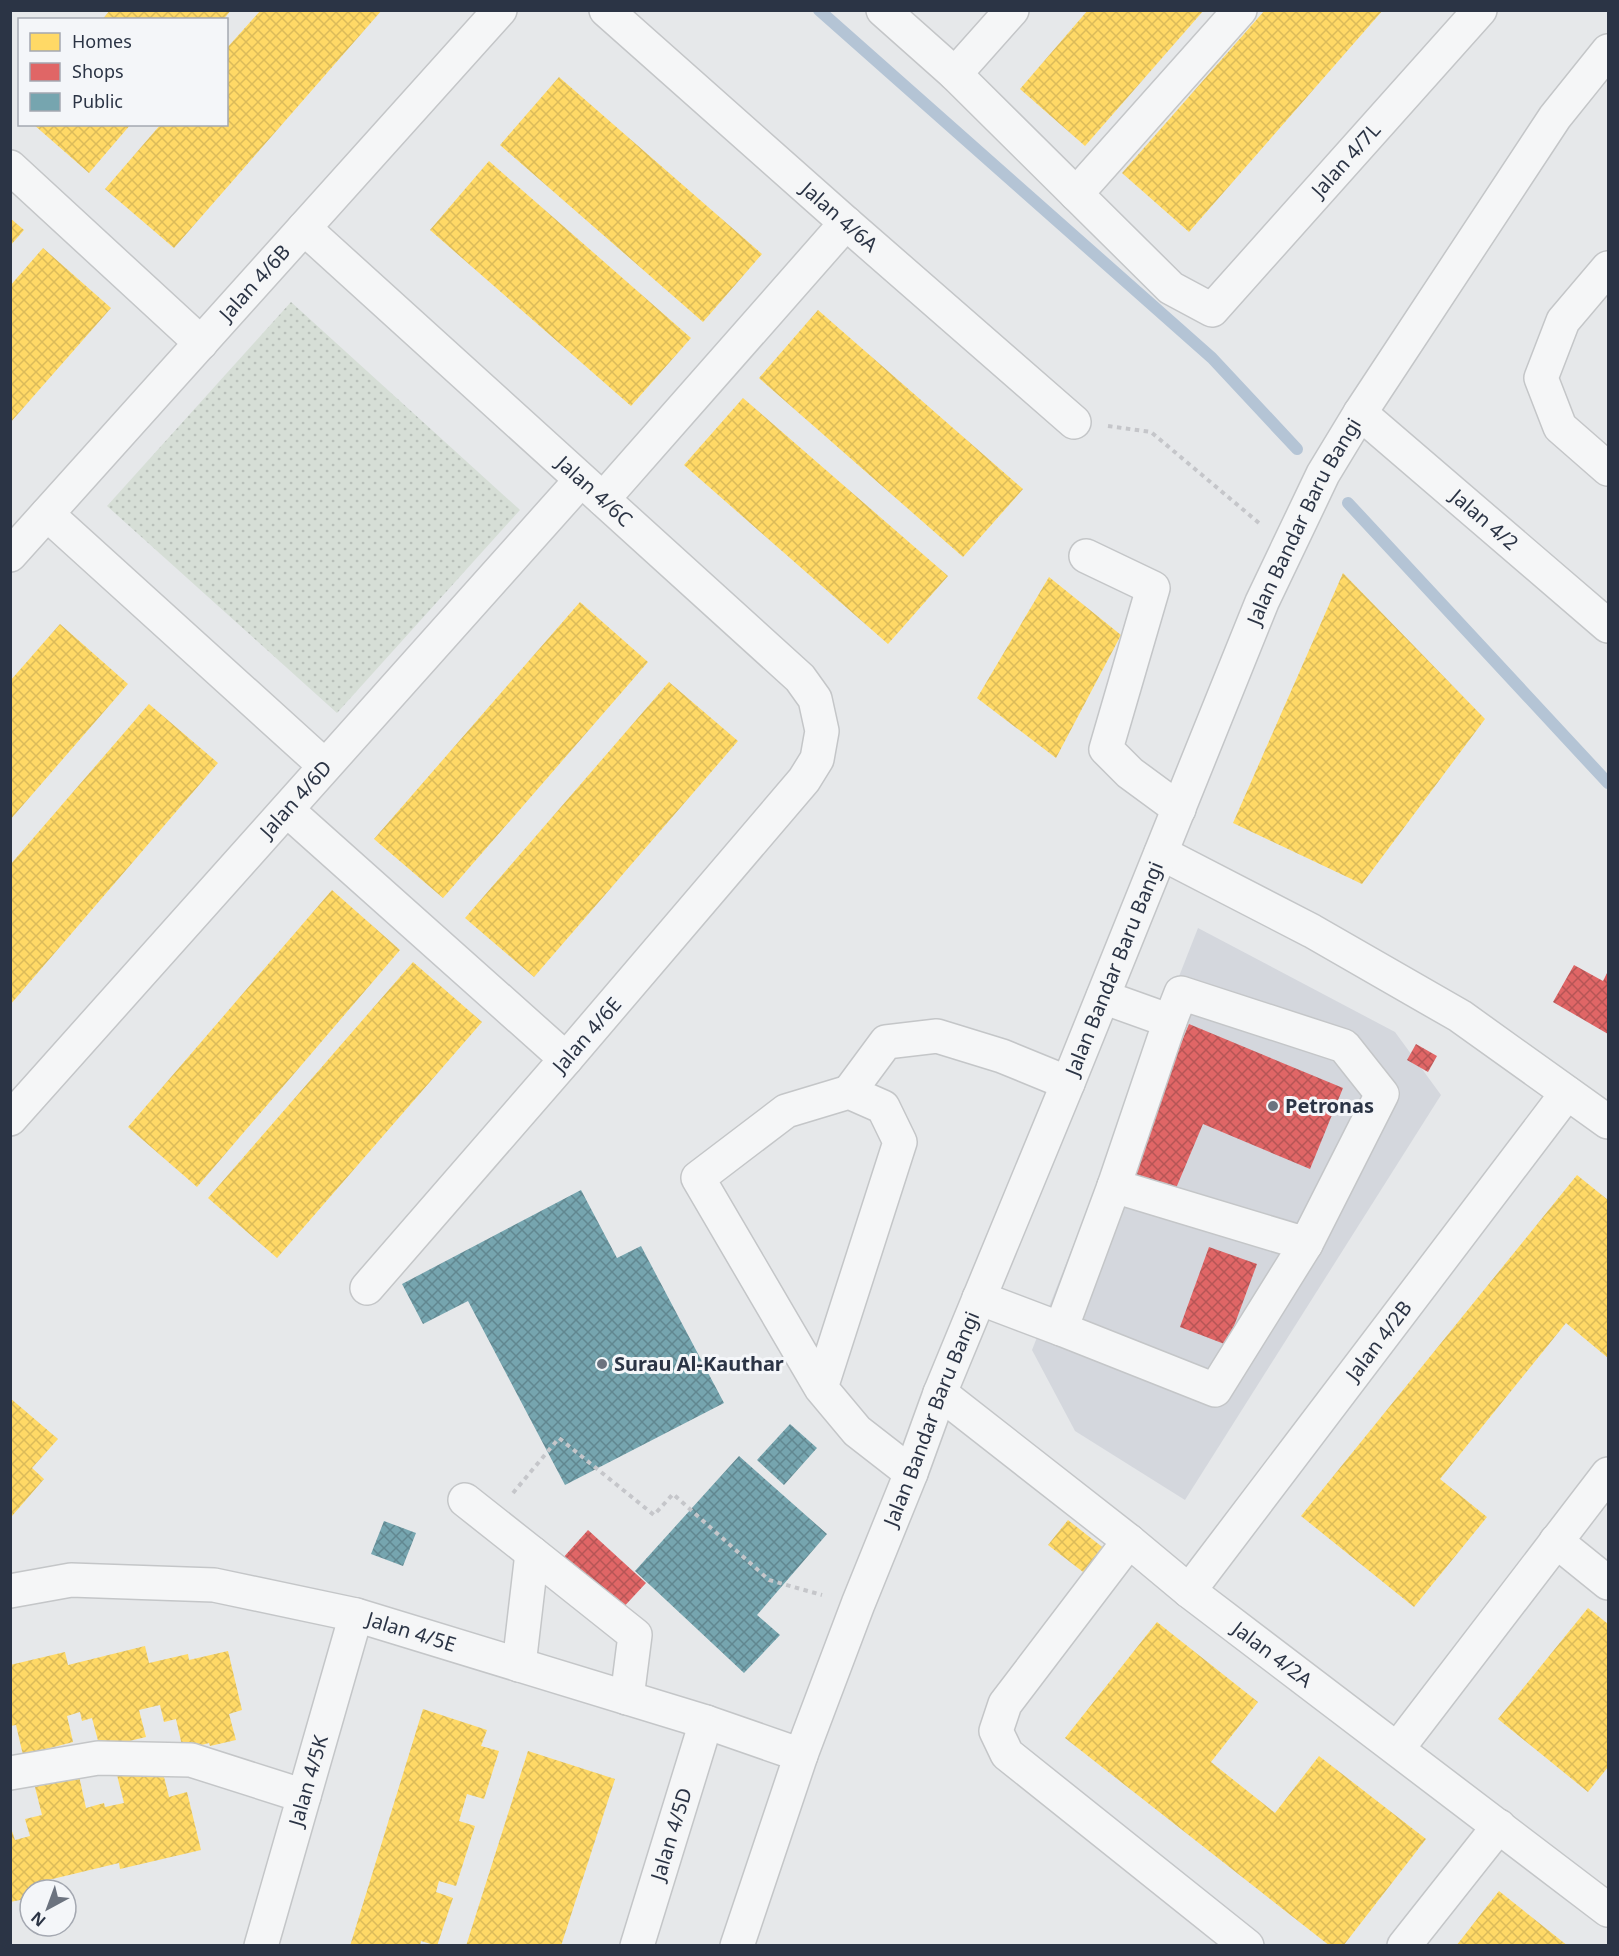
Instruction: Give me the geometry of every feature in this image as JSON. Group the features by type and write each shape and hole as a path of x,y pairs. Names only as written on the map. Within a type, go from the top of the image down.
{"street":[{"name":"Jalan 4/6B","path":"10,555 500,10"},
{"name":"Jalan 4/6A","path":"606,10 1074,422"},
{"path":"884,10 955,74 1076,194 1240,10"},
{"path":"955,74 1012,10"},
{"name":"Jalan 4/7L","path":"1076,194 1171,288 1212,310 1480,10"},
{"name":"Jalan Bandar Baru Bangi","path":"737,1946 801,1755 940,1393 1262,602 1323,474 1360,412 1555,117 1608,51"},
{"path":"10,167 201,343"},
{"name":"Jalan 4/6D","path":"10,1119 325,766 846,223"},
{"name":"Jalan 4/6C","path":"304,228 800,678 815,699 822,731 817,759 804,780"},
{"path":"1608,268 1563,321 1541,378 1560,427 1608,469"},
{"name":"Jalan 4/2","path":"1360,412 1608,626"},
{"path":"47,514 325,766"},
{"path":"1086,556 1153,588 1106,748 1130,773 1179,809"},
{"name":"Jalan 4/6E","path":"367,1288 804,780"},
{"path":"287,810 566,1059"},
{"path":"1161,853 1312,931 1460,1016 1608,1122"},
{"path":"979,1298 1215,1390 1306,1244 1382,1094 1344,1046 1181,993 1114,1186 1061,1329"},
{"path":"1103,997 1170,1021"},
{"path":"911,1473 857,1431 821,1388 698,1178 786,1111 849,1092 886,1042 937,1036 1002,1056 1068,1083"},
{"path":"821,1388 900,1142 883,1107 849,1092"},
{"name":"Jalan 4/2B","path":"1189,1591 1567,1093"},
{"path":"1114,1186 1306,1244"},
{"name":"Jalan 4/2A","path":"940,1393 1129,1540 1189,1591 1608,1910"},
{"path":"1398,1748 1608,1474"},
{"path":"465,1500 635,1635 627,1698"},
{"path":"1129,1540 1005,1704 996,1731 1007,1754 1247,1946"},
{"path":"1556,1541 1608,1583"},
{"path":"519,1665 532,1553"},
{"name":"Jalan 4/5E","path":"10,1591 71,1580 214,1585 356,1615 706,1722 801,1755"},
{"name":"Jalan 4/5K","path":"261,1946 356,1615"},
{"name":"Jalan 4/5D","path":"637,1946 706,1722"},
{"path":"10,1773 98,1758 191,1760 304,1796"},
{"path":"1404,1946 1499,1826"}],"path":[{"path":"1074,422 1151,432 1288,547"},
{"path":"491,1520 559,1438 654,1515 674,1494 769,1581 858,1604"}],"shaded area":[{"path":"291,302 520,510 337,713 107,506"},
{"path":"1198,928 1395,1032 1441,1095 1185,1500 1075,1431 1032,1350"}],"building: Homes":[{"path":"110,10 231,10 225,18 104,18"},
{"path":"261,10 382,10 174,248 105,189 159,126 228,126 228,47"},
{"path":"1088,10 1204,10 1085,146 1020,89"},
{"path":"1265,10 1383,10 1189,232 1122,173"},
{"path":"559,77 762,254 703,322 500,145"},
{"path":"35,126 129,126 89,173"},
{"path":"489,161 691,338 631,406 430,230"},
{"path":"10,218 24,230 10,246"},
{"path":"43,248 111,308 10,423 10,286"},
{"path":"818,310 1023,489 963,557 759,378"},
{"path":"743,398 948,576 888,644 684,465"},
{"path":"1343,573 1485,719 1362,884 1233,823"},
{"path":"1049,577 1121,635 1056,758 977,698"},
{"path":"580,602 648,662 443,898 374,839"},
{"path":"60,624 128,684 10,820 10,681"},
{"path":"669,682 738,741 534,977 465,918"},
{"path":"149,704 218,763 10,1005 10,865"},
{"path":"332,890 400,950 197,1187 128,1127"},
{"path":"413,962 482,1022 277,1258 208,1198"},
{"path":"1577,1175 1608,1200 1608,1358 1566,1323 1440,1479 1487,1517 1414,1607 1301,1516"},
{"path":"10,1398 58,1439 32,1468 44,1479 12,1516"},
{"path":"1068,1520 1106,1550 1087,1575 1048,1545"},
{"path":"1588,1608 1608,1624 1608,1767 1588,1792 1498,1719"},
{"path":"1157,1622 1258,1702 1211,1762 1275,1813 1319,1756 1426,1839 1343,1946 1330,1946 1065,1738"},
{"path":"145,1646 149,1663 188,1654 189,1660 228,1651 242,1710 229,1714 236,1740 210,1746 209,1743 183,1750 176,1719 164,1722 160,1705 139,1710 146,1737 100,1748 92,1718 82,1721 80,1712 67,1716 73,1742 23,1755 16,1725 10,1726 10,1665 65,1652 68,1665"},
{"path":"423,1709 487,1730 481,1746 499,1751 484,1799 467,1794 459,1821 475,1826 456,1886 439,1881 436,1892 453,1898 437,1946 421,1941 420,1946 350,1946"},
{"path":"528,1751 615,1779 561,1946 466,1946"},
{"path":"161,1765 169,1797 187,1792 201,1850 120,1869 119,1863 57,1878 18,1878 18,1900 10,1902 10,1825 15,1840 30,1836 25,1819 42,1815 35,1787 79,1776 86,1808 104,1803 105,1807 124,1803 117,1775"},
{"path":"1499,1891 1568,1946 1456,1946"}],"building: Shops":[{"path":"1574,965 1603,981 1608,971 1608,1034 1553,1002"},
{"path":"1189,1024 1343,1088 1310,1169 1203,1124 1174,1193 1127,1174"},
{"path":"1416,1044 1437,1056 1428,1072 1407,1060"},
{"path":"1209,1247 1257,1264 1227,1345 1180,1327"},
{"path":"588,1530 646,1583 619,1612 562,1559"}],"building: Public":[{"name":"Surau Al-Kauthar","path":"581,1190 617,1258 641,1246 724,1403 565,1485 468,1301 423,1324 402,1284"},
{"path":"790,1424 817,1448 784,1485 757,1460"},
{"path":"739,1456 827,1534 757,1615 780,1635 744,1673 635,1571"},
{"path":"384,1521 416,1533 403,1566 371,1554"}],"waterway":[{"path":"819,10 1212,358 1297,449"},
{"path":"1348,503 1608,783"}],"place":[{"name":"Petronas","path":"1273,1106"},
{"name":"Surau Al-Kauthar","path":"602,1364"}]}
